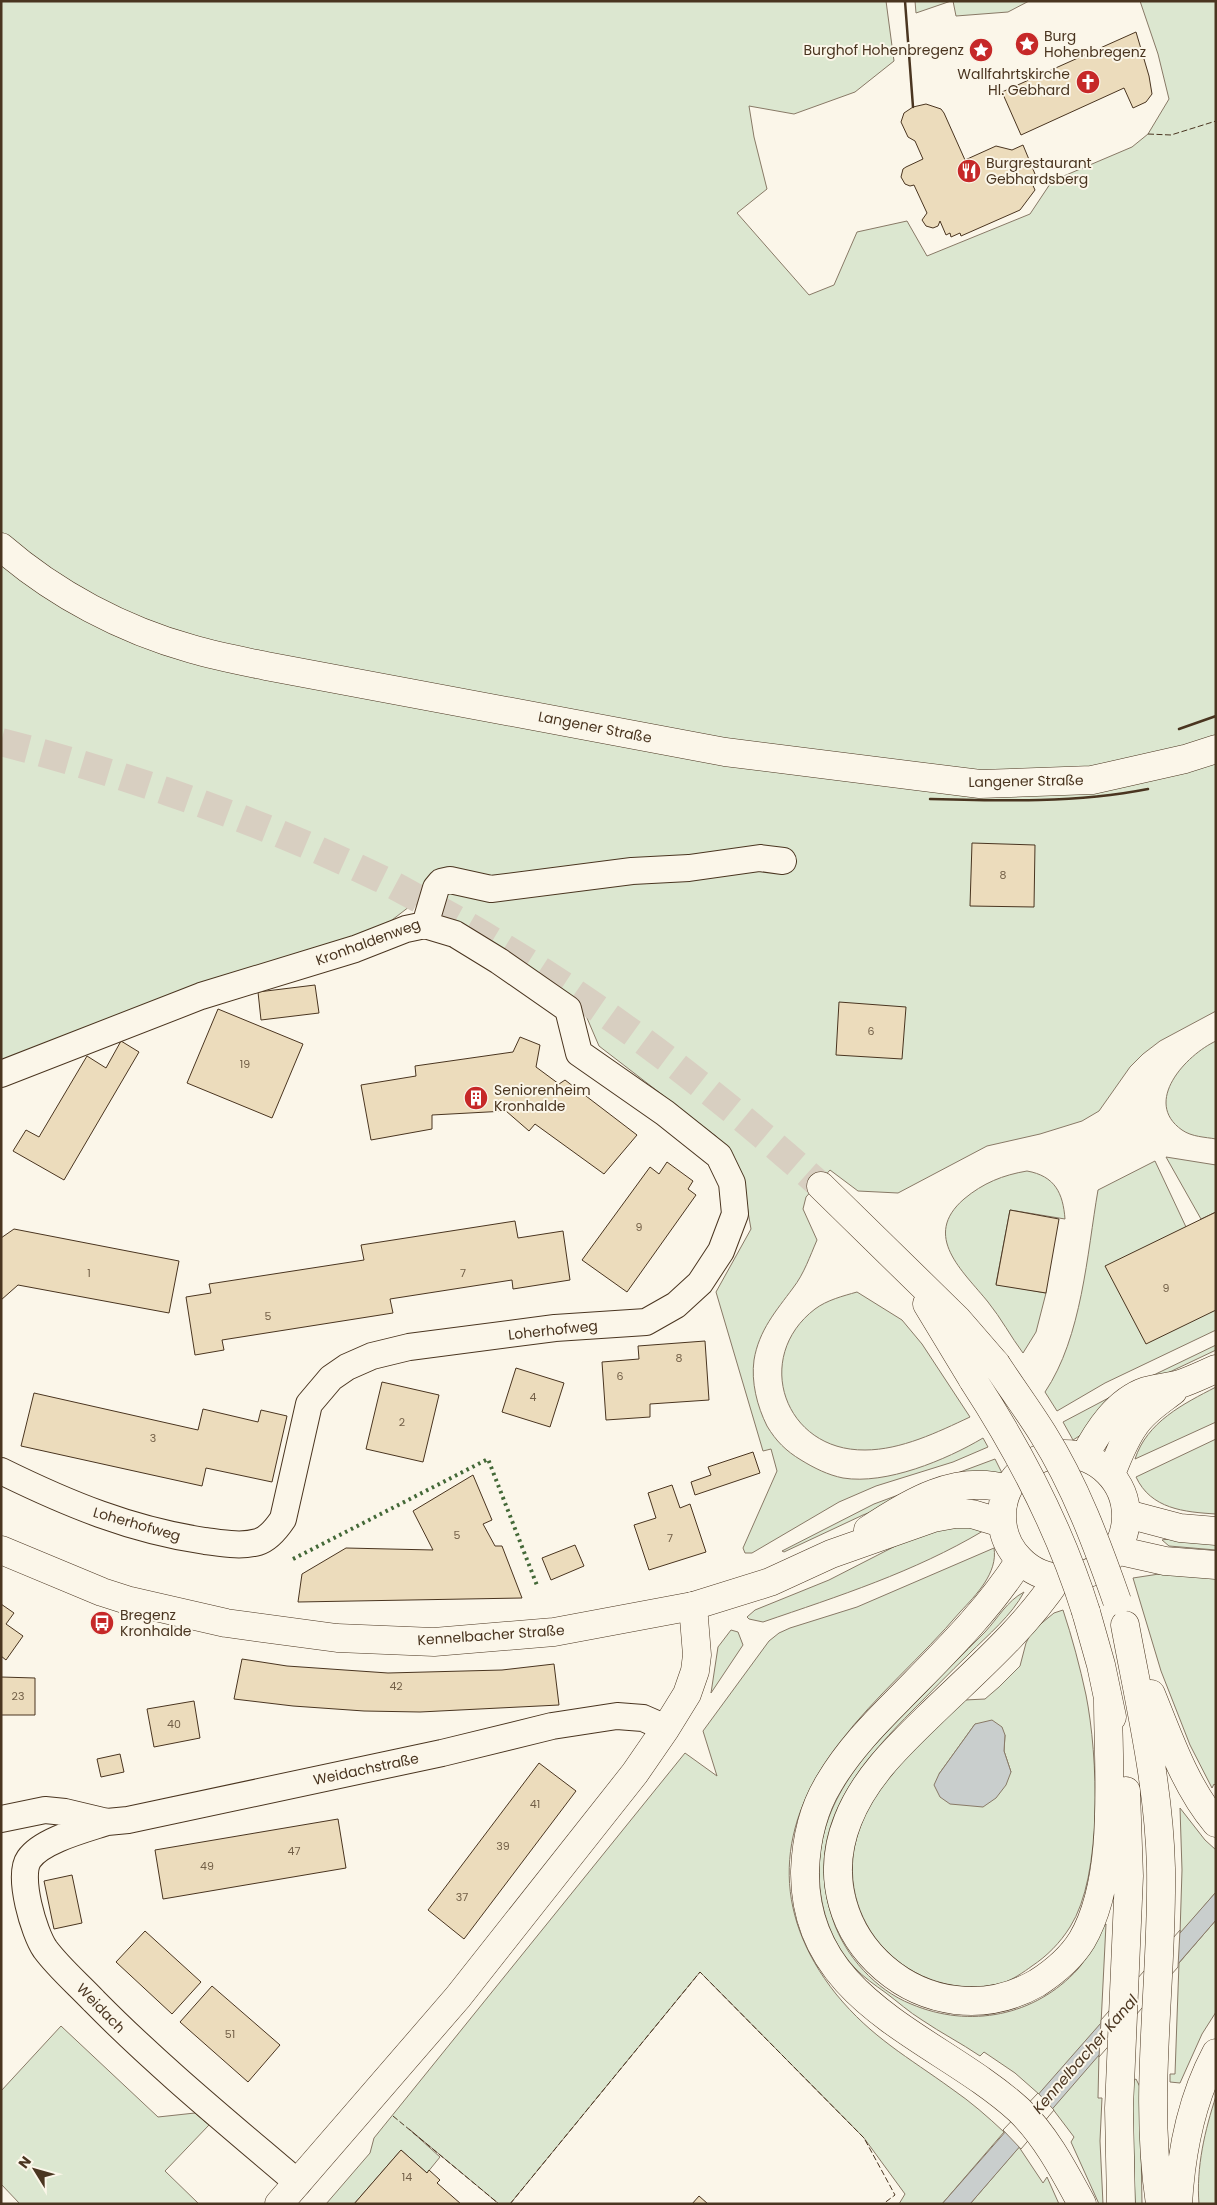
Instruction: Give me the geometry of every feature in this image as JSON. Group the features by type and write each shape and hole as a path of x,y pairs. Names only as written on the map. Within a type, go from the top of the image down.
{"main road":[{"name":"Langener Straße","path":"1,547 21,564 68,596 121,624 191,649 266,666 725,752 980,784 1092,780 1185,759 1216,749"},
{"path":"821,1186 957,1319 996,1364 1043,1434 1091,1532 1150,1691 1175,1752 1200,1801 1216,1823"},
{"path":"905,1269 1014,1448 1045,1507 1070,1565 1086,1612 1108,1699 1126,1784 1128,1920 1121,2068 1119,2151 1121,2204"},
{"path":"1084,1457 1094,1436 1110,1416 1128,1402 1145,1392 1181,1384 1216,1369"},
{"path":"1110,1474 1135,1424 1181,1384"},
{"path":"1071,1453 1084,1457 1110,1474 1122,1491 1127,1514 1122,1536 1116,1550 1098,1568 1080,1576 1058,1578 1046,1576 1020,1560 1008,1544 1002,1523 1002,1506 1008,1489 1020,1471 1036,1460 1056,1454 1071,1453"},
{"name":"Kennelbacher Straße","path":"831,1554 904,1506 940,1491 971,1483 990,1484 1008,1489"},
{"name":"Kennelbacher Straße","path":"1,1550 102,1592 130,1601 226,1623 337,1638 434,1642 554,1632 693,1606 770,1582 831,1554 933,1518 955,1514 972,1514 1002,1523"},
{"path":"1127,1514 1180,1528 1216,1531"},
{"path":"1116,1550 1165,1561 1216,1565"},
{"path":"1020,1560 984,1610 866,1733 845,1758 828,1785 817,1808 806,1858 805,1882 808,1905 815,1928 829,1957 846,1980 868,2003 892,2022 968,2071 1019,2111 1058,2160 1082,2204"},
{"path":"1058,1578 1042,1601 1016,1630 883,1763 862,1792 847,1821 840,1849 839,1873 846,1914 865,1950 894,1977 913,1989 960,2002 1003,1997 1026,1989 1048,1976 1065,1961 1082,1940 1094,1912 1103,1882 1107,1855 1108,1699"},
{"path":"279,2204 458,1996 635,1773 687,1694 695,1671 697,1655 693,1606"},
{"path":"1121,1613 1154,1774 1161,1869 1152,2110 1153,2149 1160,2204"},
{"path":"1178,2204 1185,2145 1202,2085 1216,2053"}],"street":[{"name":"Kronhaldenweg","path":"1,1074 201,996 355,949 406,929 425,925 436,888 441,882 450,880 491,889 632,871 689,868 760,858 783,861"},
{"name":"Loherhofweg","path":"1,1471 59,1500 167,1535 227,1544 258,1542 278,1528 283,1520 309,1404 331,1378 347,1367 372,1356 409,1348 555,1328 646,1322 676,1305 700,1282 721,1251 735,1214 732,1183 719,1156 665,1113 579,1053 568,1009 499,961 455,934 425,925"},
{"name":"Weidachstraße","path":"1,1819 44,1810 65,1812 107,1822 128,1820 369,1769 552,1726 617,1716 643,1718 666,1728"},
{"name":"Weidach","path":"107,1822 81,1830 42,1847 28,1860 24,1879 38,1937 55,1961 126,2034 298,2183"}],"green space":[{"path":"1,1 886,1 894,61 855,92 794,114 749,106 754,137 767,189 737,213 809,295 834,285 857,232 907,221 927,256 1030,214 1052,181 1132,147 1148,134 1169,99 1158,54 1140,1 1216,1 1216,1011 1160,1041 1143,1054 1130,1067 1099,1111 1082,1121 1040,1134 987,1146 898,1193 858,1191 830,1170 806,1197 803,1209 817,1240 797,1283 764,1330 756,1349 754,1360 753,1377 756,1394 763,1418 770,1431 791,1453 811,1466 827,1473 843,1478 878,1478 915,1469 934,1462 952,1455 983,1438 988,1447 953,1462 876,1486 839,1502 752,1553 745,1553 743,1548 777,1471 771,1449 763,1451 716,1292 751,1229 742,1177 717,1137 599,1046 581,1004 449,917 414,903 383,927 1,1061"},
{"path":"915,1 951,1 916,13"},
{"path":"953,1 1029,1 1008,12 956,16"},
{"path":"1216,1041 1216,1139 1194,1135 1182,1130 1171,1119 1166,1106 1167,1093 1173,1080 1182,1068 1192,1057"},
{"path":"1166,1157 1216,1165 1216,1212 1201,1219"},
{"path":"1155,1161 1186,1227 1216,1310 1216,1330 1105,1383 1057,1411 1045,1392 1057,1370 1075,1321 1086,1268 1098,1190"},
{"path":"1027,1171 1037,1173 1056,1187 1062,1201 1065,1219 1010,1210 996,1284 1046,1293 1036,1332 1023,1353 993,1308 958,1266 950,1253 946,1240 946,1226 952,1213 964,1199 978,1188 994,1180"},
{"path":"857,1292 902,1320 922,1344 970,1417 906,1444 865,1450 837,1446 814,1435 797,1418 786,1398 782,1375 785,1351 796,1329 815,1309 830,1301"},
{"path":"1216,1345 1216,1350 1136,1388 1084,1433 1073,1440 1063,1422 1135,1384"},
{"path":"1216,1387 1216,1422 1135,1459 1141,1446 1157,1424 1179,1407"},
{"path":"1216,1439 1216,1514 1192,1512 1170,1507 1150,1496 1142,1488 1136,1477"},
{"path":"995,1459 1002,1473 941,1484 863,1515 784,1552 782,1551 874,1504"},
{"path":"959,1523 983,1531 930,1559 848,1593 763,1622 747,1617 755,1610 829,1580 915,1536"},
{"path":"1162,1540 1216,1544 1216,1550 1169,1546"},
{"path":"994,1548 993,1566 979,1591 854,1725 819,1773 803,1804 793,1836 789,1868 791,1899 800,1931 815,1963 836,1994 877,2035 966,2099 1004,2132 942,2204 899,2204 905,2194 864,2138 700,1972 510,2204 499,2204 409,2129 440,2157 427,2173 401,2150 354,2204 326,2204 370,2153 374,2138 685,1753 717,1776 703,1731 769,1641 779,1633 790,1628 857,1607"},
{"path":"1159,1574 1216,1578 1216,1786 1214,1784 1212,1788 1190,1745 1161,1671 1133,1578"},
{"path":"1024,1592 999,1625 910,1713 869,1758 852,1781 838,1806 829,1832 824,1859 825,1889 833,1920 845,1946 854,1959 874,1981 886,1990 898,1998 933,2012 956,2016 1000,2014 1042,1998 1061,1985 1078,1969 1106,1924 1101,2024 1040,2095 1015,2073 984,2052 980,2056 917,2017 858,1971 835,1940 827,1920 820,1888 820,1858 824,1831 846,1783 862,1761 899,1719 985,1632 1008,1605"},
{"path":"1063,1610 1073,1641 1086,1695 1093,1749 1095,1814 1093,1847 1081,1905 1070,1927 1058,1944 1043,1958 1014,1978 1003,1983 969,1987 937,1982 909,1969 885,1949 867,1924 855,1896 853,1864 859,1830 867,1811 878,1793 904,1760 965,1700 985,1699 999,1687 1020,1666 1026,1643 1032,1631 1054,1613","holes":["975,1724 1005,1735 1004,1751 1011,1772 939,1774"]},
{"path":"731,1630 738,1632 743,1645 711,1693 718,1647"},
{"path":"1180,1808 1205,1840 1216,1850 1216,1892 1180,1934 1182,1870"},
{"path":"1216,1920 1216,2012 1202,2034 1180,2083 1170,2082 1170,2074 1175,2074 1179,1963"},
{"path":"61,2026 158,2117 195,2113 209,2125 165,2171 199,2204 20,2204 1,2184 1,2091"},
{"path":"1099,2053 1098,2098 1102,2098 1100,2141 1103,2204 1099,2204 1071,2142 1074,2137 1052,2108"},
{"path":"1136,2079 1140,2087 1142,2204 1135,2204 1132,2093 1134,2080"},
{"path":"1216,2096 1216,2204 1199,2204 1198,2190 1202,2149"},
{"path":"1019,2147 1043,2183 1047,2177 1059,2204 970,2204"}],"water":[{"path":"992,1720 1002,1727 1005,1735 1004,1751 1011,1772 1006,1785 996,1798 983,1807 950,1804 940,1797 934,1785 939,1774 975,1724"},
{"name":"Kennelbacher Kanal","path":"1216,1892 1216,1920 970,2204 942,2204"}],"pier":[{"path":"1180,1930 1178,1967 1099,2057 1101,2020"},
{"path":"1038,2093 1054,2110 1021,2149 1003,2130"}],"building":[{"name":"Wallfahrtskirche Hl. Gebhard","path":"1136,32 1149,76 1152,94 1146,102 1133,108 1124,88 1021,135 1002,92"},
{"name":"Burgrestaurant Gebhardsberg","path":"926,104 941,109 944,113 965,160 996,146 1012,150 1023,145 1035,174 1029,177 1035,190 1020,210 961,236 960,233 951,237 950,233 946,235 940,221 938,226 933,228 926,226 922,220 927,213 914,185 905,184 901,177 903,169 923,159 915,141 908,137 901,122 904,113 913,107"},
{"path":"972,843 1035,845 1034,907 970,906"},
{"path":"315,985 319,1013 261,1020 258,992"},
{"path":"839,1002 906,1007 902,1059 836,1055"},
{"path":"218,1009 303,1044 272,1118 187,1083"},
{"name":"Seniorenheim Kronhalde","path":"520,1037 540,1045 536,1067 559,1084 565,1080 637,1135 604,1174 535,1124 529,1131 506,1111 432,1115 432,1129 371,1140 361,1085 416,1076 415,1066 513,1052"},
{"path":"121,1041 139,1052 64,1180 13,1151 26,1130 39,1137 87,1056 106,1068"},
{"path":"667,1162 693,1181 688,1189 696,1195 627,1292 582,1260 650,1167 659,1174"},
{"path":"1010,1210 1059,1219 1046,1293 996,1285"},
{"path":"1216,1212 1216,1310 1146,1344 1105,1266"},
{"path":"515,1221 518,1238 563,1231 570,1280 513,1289 512,1280 390,1299 393,1313 222,1340 224,1350 195,1355 186,1297 211,1293 209,1284 364,1260 361,1245"},
{"path":"14,1229 179,1261 169,1313 18,1285 1,1300 1,1238"},
{"path":"705,1341 709,1400 650,1404 650,1417 606,1420 602,1362 639,1359 638,1346"},
{"path":"516,1368 564,1383 550,1427 502,1412"},
{"path":"382,1382 439,1395 423,1462 366,1449"},
{"path":"34,1393 198,1430 203,1409 258,1422 261,1410 287,1416 272,1482 206,1468 202,1486 21,1446"},
{"path":"753,1452 760,1473 695,1495 691,1482 711,1475 708,1467"},
{"path":"473,1475 492,1520 483,1524 495,1546 502,1546 522,1598 298,1602 302,1574 346,1548 433,1550 413,1511"},
{"path":"672,1485 680,1508 690,1504 706,1552 649,1570 634,1525 656,1518 648,1493"},
{"path":"575,1545 584,1566 551,1580 542,1558"},
{"path":"1,1604 14,1613 6,1624 23,1636 6,1660 1,1656"},
{"path":"242,1659 287,1666 388,1673 502,1670 554,1664 559,1705 420,1712 364,1711 293,1706 234,1699"},
{"path":"1,1677 35,1678 35,1715 1,1715"},
{"path":"194,1701 200,1738 154,1747 147,1709"},
{"path":"120,1754 124,1772 101,1777 97,1759"},
{"path":"539,1763 576,1791 464,1939 428,1910"},
{"path":"338,1819 346,1868 163,1899 155,1850"},
{"path":"72,1875 82,1923 54,1929 44,1881"},
{"path":"145,1931 201,1982 172,2014 116,1962"},
{"path":"212,1986 280,2045 248,2082 180,2022"},
{"path":"401,2150 427,2173 429,2170 440,2180 437,2183 461,2204 354,2204"},
{"path":"699,2196 708,2204 692,2204"}],"tunnel":[{"path":"1,742 97,769 238,817 330,855 434,907 486,936 537,968 635,1035 730,1108 821,1186"}],"hedge":[{"path":"293,1559 488,1459 538,1588"}],"fence":[{"path":"1148,134 1171,135 1216,121"},
{"path":"510,2204 700,1972 864,2138 895,2195 883,2204"},
{"path":"393,2116 499,2204"}],"wall":[{"path":"905,1 913,107"},
{"path":"1179,729 1216,716"},
{"path":"930,799 1067,799 1121,794 1148,789"}],"place":[{"name":"Burg Hohenbregenz","path":"1027,44"},
{"name":"Burghof Hohenbregenz","path":"981,50"},
{"name":"Wallfahrtskirche Hl. Gebhard","path":"1088,82"},
{"name":"Burgrestaurant Gebhardsberg","path":"969,171"},
{"name":"Seniorenheim Kronhalde","path":"476,1098"},
{"name":"Bregenz Kronhalde","path":"102,1623"}]}
